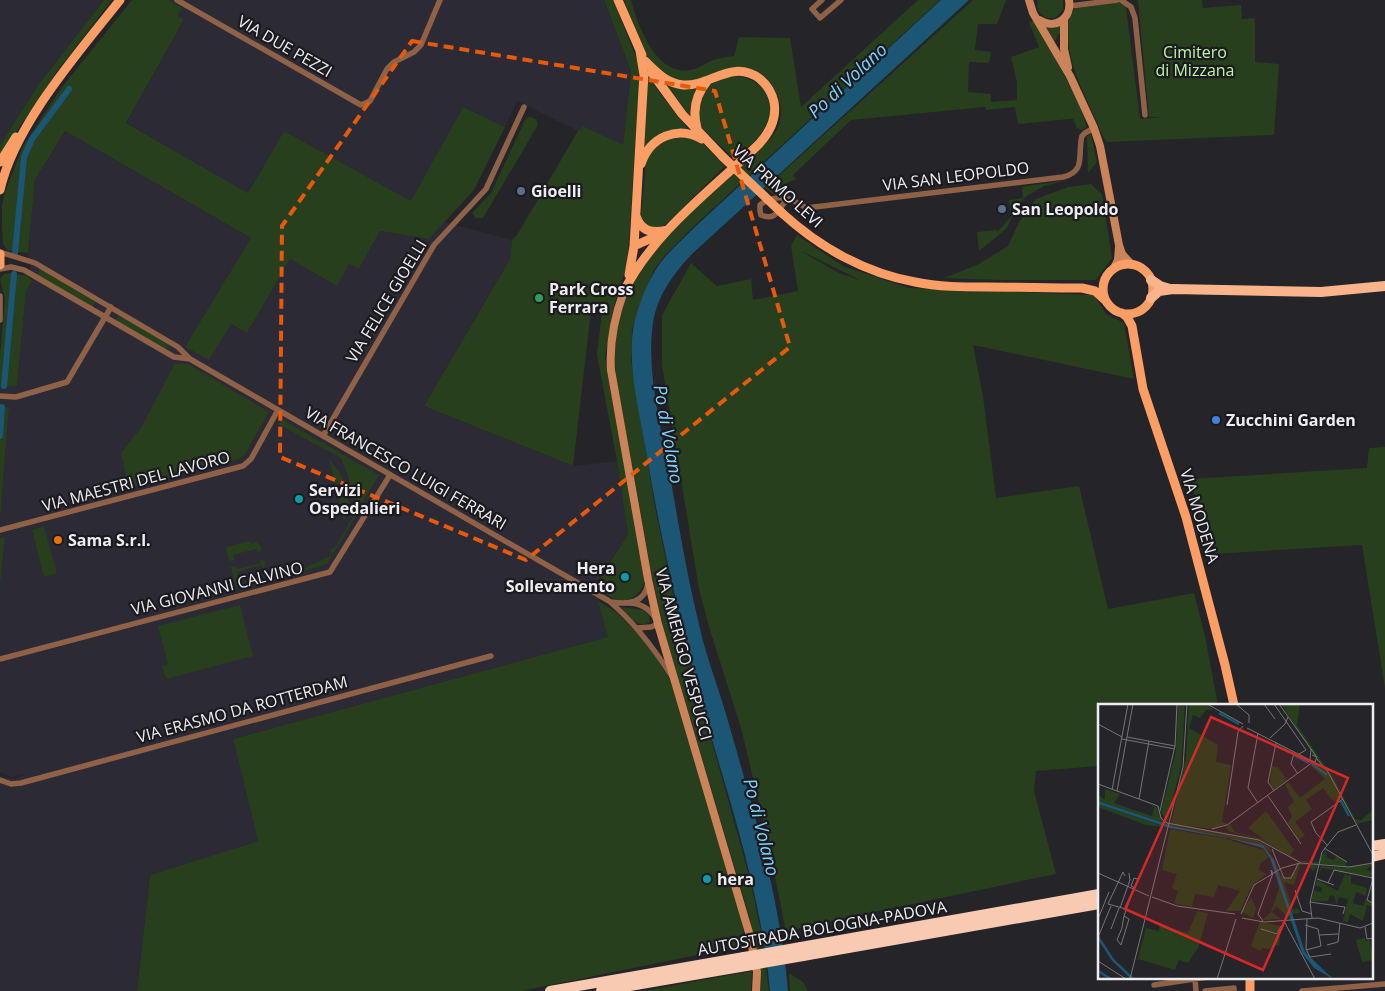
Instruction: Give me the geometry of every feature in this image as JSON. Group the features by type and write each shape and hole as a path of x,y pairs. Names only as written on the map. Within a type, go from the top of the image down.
{"highway":[{"path":"1151,280 1160,286 1173,290"},
{"path":"1151,298 1159,291 1173,290 1321,292 1385,286"},
{"path":"1372,846 1385,844"},
{"path":"1372,856 1385,854"},
{"name":"AUTOSTRADA BOLOGNA-PADOVA","path":"550,991 802,951 1098,894"},
{"name":"AUTOSTRADA BOLOGNA-PADOVA","path":"802,951 1098,904"},
{"name":"AUTOSTRADA BOLOGNA-PADOVA","path":"601,991 745,961"}],"main road":[{"path":"0,162 17,135 72,60 120,0"},
{"name":"VIA PRIMO LEVI","path":"618,0 645,61 672,101 712,146 782,213 806,233 839,255 870,269 923,284 1082,288"},
{"path":"1031,2 1033,13 1070,76 1094,128 1100,146 1122,254 1131,264 1144,270 1151,280 1153,287 1148,304 1140,311 1132,314 1122,313 1113,309 1095,291 1082,288"},
{"path":"1069,3 1068,13 1064,19 1064,49 1070,76"},
{"path":"1038,20 1052,24 1064,19"},
{"path":"624,291 632,267 634,246 644,83 640,51"},
{"path":"634,246 656,238 667,230 760,144 772,126 775,107 772,97 762,81 754,75 742,72 725,73 693,84 676,84 659,76 645,61"},
{"path":"698,131 695,116 697,98 711,78"},
{"path":"0,190 8,163 39,107"},
{"path":"638,179 640,164 647,150 653,143 666,136 674,133 688,133 712,146"},
{"path":"636,214 640,224 648,231 654,233 667,230"},
{"path":"624,291 639,265 667,230"},
{"path":"1082,288 1096,286 1104,280 1118,260 1119,245"},
{"path":"0,253 0,267"},
{"path":"1114,268 1122,264 1131,264"},
{"path":"1104,280 1103,289 1106,301"},
{"name":"VIA AMERIGO VESPUCCI","path":"624,291 612,332 610,370 648,579 658,624 750,936 757,972 756,991"},
{"name":"VIA MODENA","path":"1134,337 1135,322 1140,311"},
{"name":"VIA MODENA","path":"1122,313 1130,321 1143,389 1186,517 1234,704"},
{"path":"1250,978 1250,991"}],"street":[{"name":"VIA DUE PEZZI","path":"177,0 361,105 368,103 388,68 394,62 417,49 428,30 440,0"},
{"path":"822,0 812,9 820,18 838,1"},
{"path":"1069,3 1117,0"},
{"path":"1121,0 1131,6 1135,18 1145,115"},
{"name":"VIA FELICE GIOELLI","path":"323,436 434,245 486,189 524,107"},
{"name":"VIA SAN LEOPOLDO","path":"790,199 783,203 778,212 773,216 761,215 760,205 776,198 790,199 794,200 806,208 1063,177 1073,174 1078,168 1082,136 1094,128"},
{"name":"VIA FRANCESCO LUIGI FERRARI","path":"0,253 35,263 178,347 190,359 609,601 637,628 675,681"},
{"path":"29,273 35,263"},
{"name":"VIA FRANCESCO LUIGI FERRARI","path":"0,267 14,268 29,273 174,357 190,359"},
{"path":"0,296 0,320"},
{"path":"0,396 16,397 67,382 111,307"},
{"name":"VIA MAESTRI DEL LAVORO","path":"0,530 243,466 251,459 278,410"},
{"name":"VIA GIOVANNI CALVINO","path":"0,659 330,572 390,474"},
{"path":"630,603 637,600 645,592 648,579"},
{"name":"VIA FRANCESCO LUIGI FERRARI","path":"609,601 642,605 656,618 658,624"},
{"path":"637,628 651,627 658,624"},
{"name":"VIA ERASMO DA ROTTERDAM","path":"0,780 11,784 21,783 491,656"},
{"path":"1154,985 1202,978"},
{"path":"1195,979 1196,991"},
{"path":"1302,991 1385,984"},
{"path":"1205,991 1234,988 1234,991"}],"highlighted area":[{"path":"412,41 715,91 790,347 526,560 280,457 282,226"}],"shaded area":[{"path":"0,0 104,0 41,81 0,145"},
{"path":"168,0 604,0 631,71 623,146 583,126 578,131 517,101 505,127 463,107 412,202 284,131 248,193 126,123 184,21 178,16 182,8"},
{"path":"65,131 251,238 186,347 231,324 247,333 290,259 349,264 359,269 380,231 429,239 444,222 512,240 510,259 424,406 573,466 617,461 628,534 596,585 608,637 233,739 258,841 150,875 137,991 0,991 0,776 16,779 26,774 11,777 0,772 0,586 5,537 0,538 0,520 9,407 0,406 0,387 17,386 26,292 32,280 28,253 35,180"}],"green space":[{"path":"104,0 112,0 58,70 0,156 0,145 41,81"},
{"path":"132,0 168,0 182,8 178,16 184,20 126,123 248,193 284,131 411,201 463,107 505,127 474,190 429,239 380,231 359,269 349,264 337,286 290,259 247,333 231,324 209,360 185,347 251,238 65,131 35,180 28,253 7,250 3,243 2,205 5,192 23,146 62,87"},
{"name":"Park Cross Ferrara","path":"604,0 613,0 638,62 640,83 627,265 614,306 605,357 645,579 644,585 638,594 624,600 612,598 596,585 628,534 617,461 597,355 603,303 592,302 573,466 424,406 510,259 512,240 517,235 578,131 583,126 623,145 631,71"},
{"path":"624,0 631,0 638,23 650,47 667,65 678,70 698,68 714,60 734,56 739,37 790,38 801,107 918,0 940,0 695,225 665,255 654,270 638,309 632,330 631,360 655,507 673,594 687,652 750,879 761,932 769,991 759,991 760,971 750,919 663,627 617,383 614,346 623,303 637,275 655,249 676,225 771,138 779,125 780,106 774,88 768,81 761,75 743,68 726,69 683,82 665,76 656,68 642,47"},
{"path":"973,0 1006,0 997,24 978,24 975,50 991,52 989,63 969,62 968,92 991,94 991,102 1017,100 1017,82 1011,57 1039,47 1029,23 1034,20 1073,92 1085,120 1086,128 1081,130 1077,128 1073,119 1018,124 1015,107 986,110 985,107 851,120 793,175 796,179 783,185 786,194 784,196 774,195 765,188"},
{"path":"1038,0 1063,0 1063,10 1055,18 1047,18 1042,15 1037,6"},
{"name":"Cimitero di Mizzana","path":"1138,0 1202,0 1203,8 1241,5 1242,19 1255,18 1255,62 1279,64 1274,135 1107,142 1080,85 1073,64 1068,41 1069,19 1073,10 1079,6 1123,3 1126,7 1140,119 1164,117 1149,117"},
{"path":"1061,23 1061,33 1058,34 1054,41 1046,26"},
{"path":"646,72 688,129 670,130 643,150"},
{"path":"726,77 744,77 760,86 766,93 770,110 764,129 734,159 703,129 700,123 699,109 702,97 709,86"},
{"path":"664,82 703,84 693,120"},
{"path":"526,118 536,119 538,125 483,218 476,218 472,213 491,193"},
{"path":"1091,134 1097,162 1088,173 1087,136"},
{"path":"690,136 702,143 725,166 666,224 657,228 647,226 641,217 646,159 663,139"},
{"path":"1067,180 1044,186 1027,196 1019,204 1006,229 979,251 977,232 997,230 997,232 1011,217 1009,200 1023,198 1022,187"},
{"path":"1091,184 1102,194 1112,258 1096,280 944,278 977,265 1008,246 1019,222 1036,199 1068,187"},
{"path":"797,235 843,266 909,288 1094,295 1106,314 1124,323 1134,379 973,345 983,396 996,498 1079,486 1108,609 1194,593 1205,636 1218,704 1098,704 1098,766 1036,771 1034,791 1056,874 786,932 767,836 741,728 699,589 662,365 662,315 691,263 717,286 751,279 753,300 798,291 791,246","holes":["802,252 803,252 862,281 839,273"]},
{"path":"41,268 96,300 92,308 36,276"},
{"path":"10,273 27,276 32,280 26,292 17,386 0,387 0,355 5,299 0,279 4,274"},
{"path":"119,314 170,344 166,351 115,321"},
{"path":"175,363 188,364 269,412 245,454 239,459 129,488 121,453 141,428"},
{"path":"0,406 9,407 0,520"},
{"path":"281,419 379,475 361,505 355,501 341,458 278,424"},
{"path":"1385,447 1385,688 1362,545 1212,554 1190,479 1367,468 1369,448"},
{"path":"329,459 343,479 336,486"},
{"path":"345,488 349,501 344,522 337,491"},
{"path":"357,510 359,511 328,563 287,576 332,555 330,550 335,547"},
{"path":"44,526 57,573 44,577 32,530"},
{"path":"5,537 0,586 0,538"},
{"path":"250,541 251,544 256,542 262,548 258,554 256,549 233,555 234,560 229,561 226,547"},
{"path":"260,559 266,562 263,569 261,565 237,572 241,586 236,588 231,567 235,566 237,569 261,563"},
{"path":"598,601 616,612 646,642 671,681 740,913 746,945 521,991 137,991 150,875 258,841 233,739 608,637"},
{"path":"240,605 253,656 166,679 162,666 168,664 158,626"},
{"path":"620,607 644,610 649,615 650,622 645,624 637,623"},
{"path":"752,971 751,991 643,991"},
{"path":"789,973 803,982 808,991 790,991"}],"water":[{"name":"Po di Volano","path":"941,0 969,0 692,254 662,294 653,323 651,361 653,380 692,594 704,643 755,817 779,921 788,991 770,991 761,924 754,891 691,663 660,529 634,379 632,346 634,324 638,308 648,284 659,265 669,253"}],"waterway":[{"path":"15,253 24,157 32,139 69,89"},
{"path":"4,386 14,274"},
{"path":"0,436 2,407"}],"place":[{"name":"Gioelli","path":"521,191"},
{"name":"San Leopoldo","path":"1002,209"},
{"name":"Park Cross Ferrara","path":"539,298"},
{"name":"Zucchini Garden","path":"1216,420"},
{"name":"Servizi Ospedalieri","path":"299,499"},
{"name":"Sama S.r.l.","path":"58,540"},
{"name":"Hera Sollevamento","path":"625,577"},
{"name":"hera","path":"707,879"}]}
